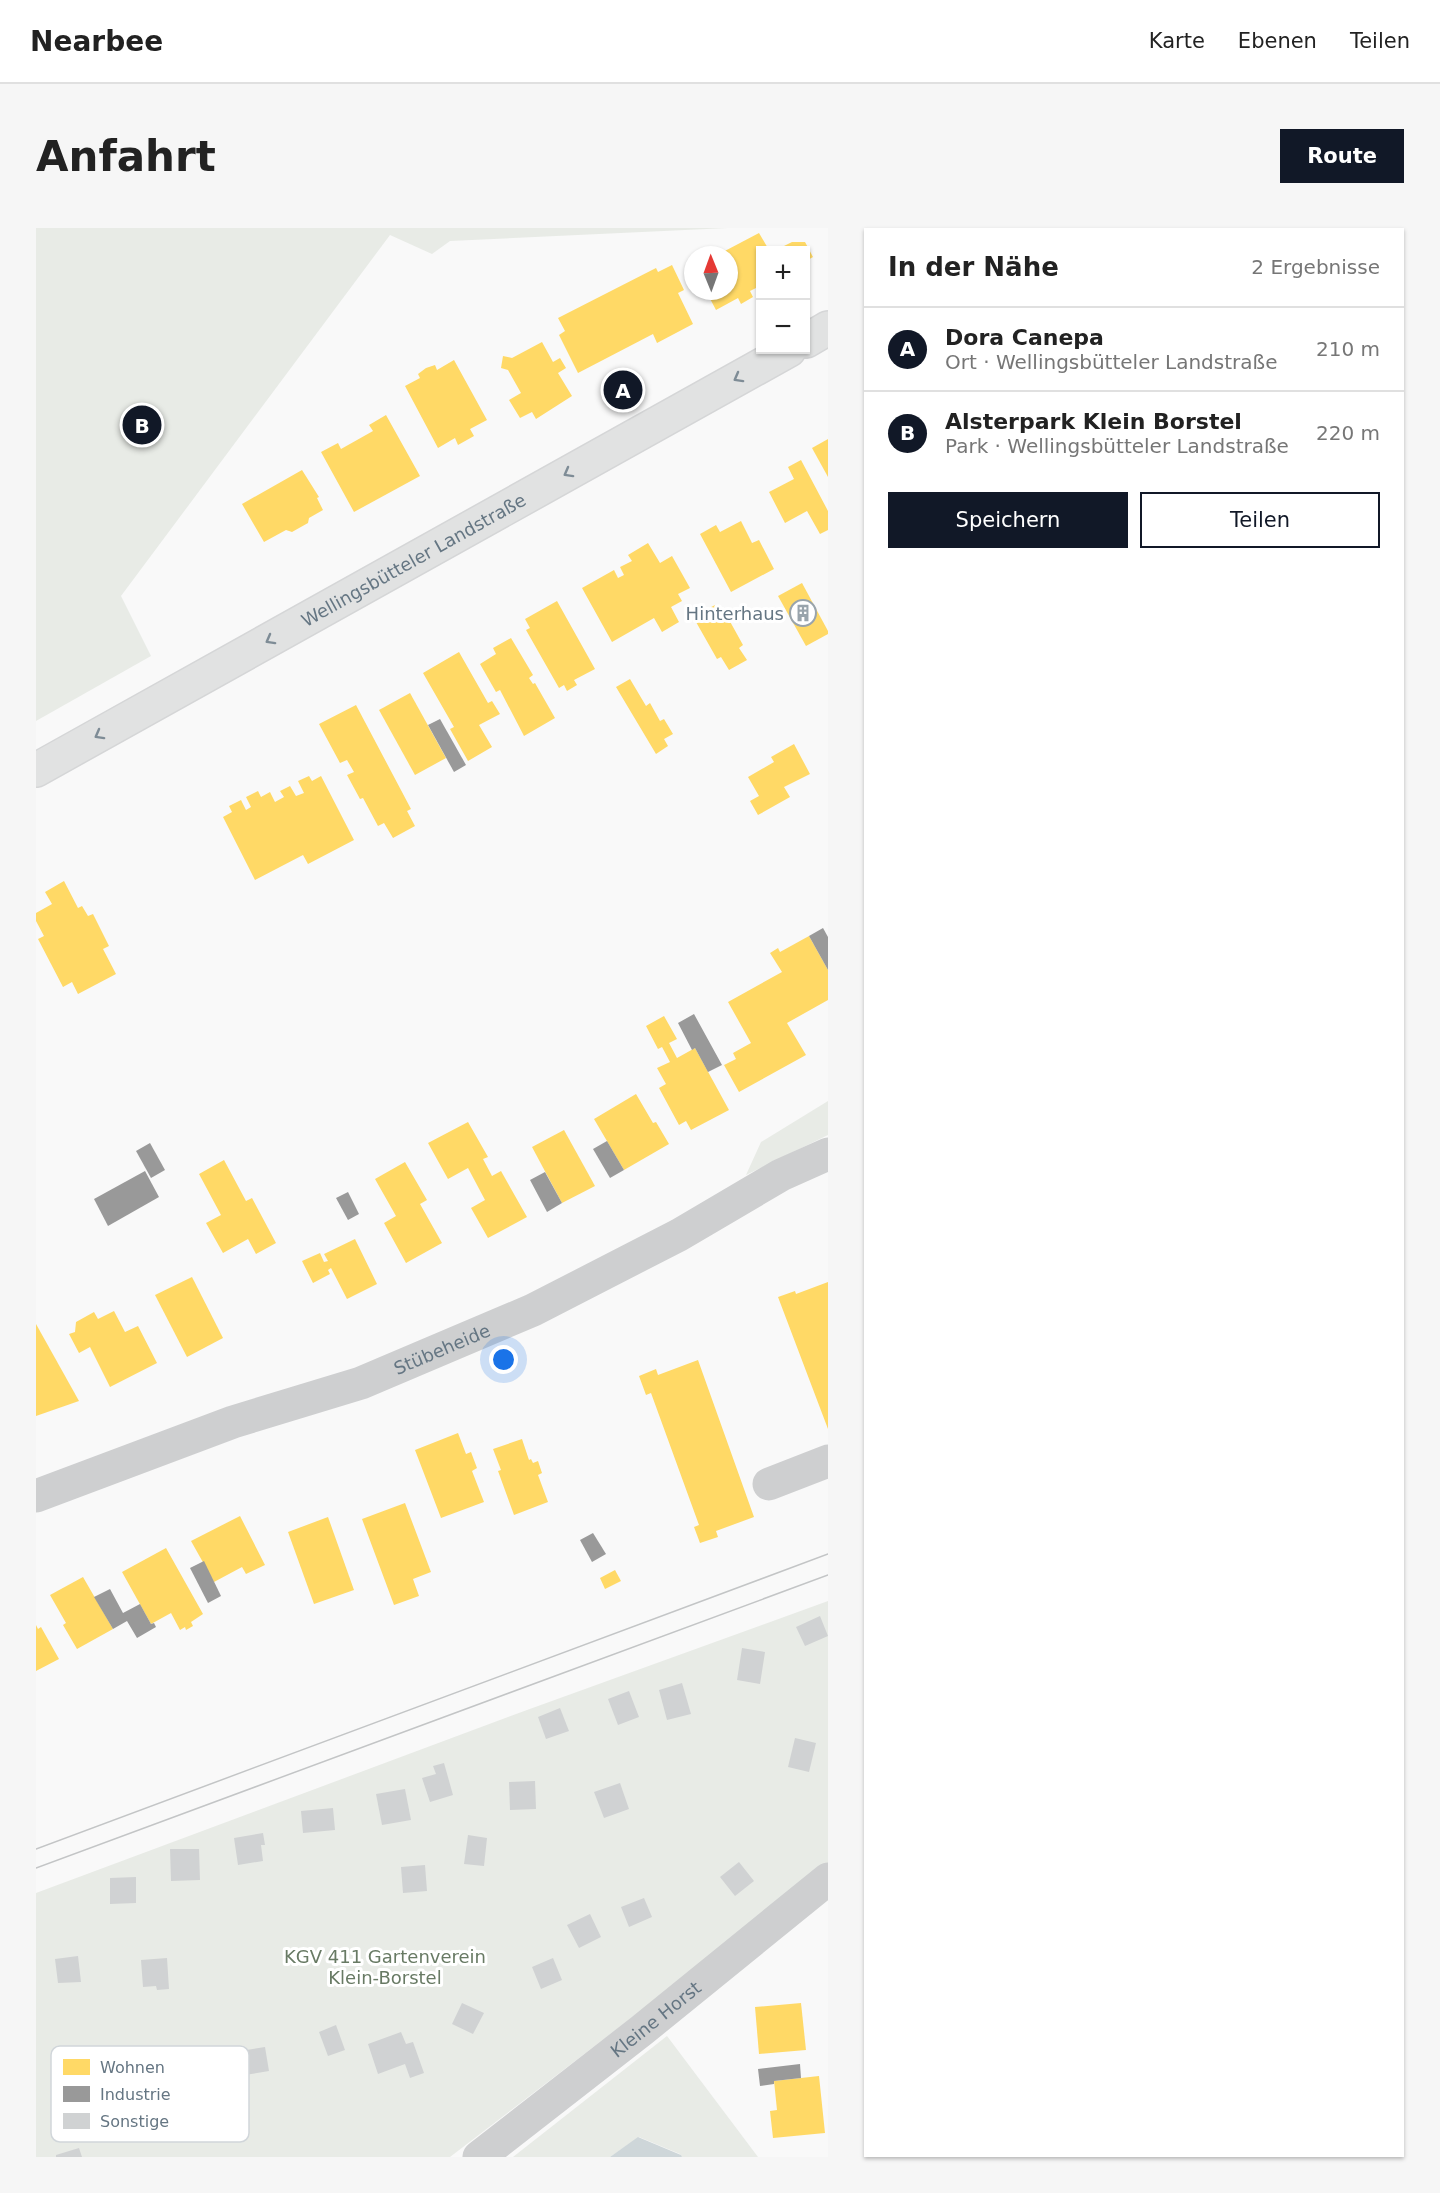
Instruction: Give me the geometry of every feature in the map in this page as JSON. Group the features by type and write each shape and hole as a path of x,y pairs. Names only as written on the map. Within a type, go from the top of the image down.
{"main road":[{"path":"810,338 828,328"},
{"name":"Wellingsbütteler Landstraße","path":"36,770 782,354"}],"street":[{"name":"Stübeheide","path":"36,1496 233,1422 361,1383 533,1310 679,1235 781,1175 828,1154"},
{"path":"769,1484 828,1461"},
{"name":"Kleine Horst","path":"479,2157 642,2030 828,1879"}],"green space":[{"path":"36,228 728,228 450,241 432,254 390,235 121,596 151,656 36,721"},
{"path":"828,1101 828,1135 746,1175 761,1142"},
{"name":"KGV 411 Gartenverein Klein-Borstel","path":"828,1601 828,1867 450,2157 36,2157 36,1893 527,1710"},
{"path":"667,2036 758,2157 682,2157 680,2154 639,2137 610,2157 513,2157"}],"shaded area":[{"path":"638,2137 681,2155 682,2157 610,2157"}],"building: Wohnen":[{"path":"759,233 767,246 756,246 756,288 750,291 753,297 741,304 738,298 738,246 734,246"},
{"path":"792,242 805,242 807,246 784,246"},
{"path":"672,265 684,290 678,293 693,324 657,343 653,334 578,373 559,335 565,331 558,318 656,268 658,272"},
{"path":"711,300 734,300 716,310"},
{"path":"542,342 553,362 560,358 566,368 558,373 572,396 536,419 532,412 520,418 509,400 521,393 508,370 501,368 503,356 512,358"},
{"path":"454,360 487,420 470,429 474,436 458,445 455,438 438,448 405,386 420,378 418,374 426,368 435,365 437,370"},
{"path":"386,415 420,476 354,512 321,452 338,443 341,449 373,431 369,425"},
{"path":"828,439 828,477 812,448"},
{"path":"801,460 828,511 828,530 820,534 807,511 785,523 769,492 794,479 788,467"},
{"path":"302,470 319,497 317,498 323,510 309,518 308,523 292,532 286,530 264,542 242,504"},
{"path":"741,521 752,543 759,540 774,569 731,592 700,534 716,525 720,532"},
{"path":"648,543 660,563 672,556 690,588 678,594 682,601 671,607 679,622 662,632 654,618 612,642 582,588 614,570 618,578 624,575 620,567 632,561 628,555"},
{"name":"Hinterhaus","path":"802,583 828,631 828,634 806,646 778,596"},
{"path":"557,601 595,669 574,680 577,685 567,691 564,685 559,688 526,630 530,628 525,619"},
{"path":"715,605 717,610 722,607 743,645 739,648 747,660 729,670 721,657 717,659 696,622 705,617 702,612"},
{"path":"511,638 533,675 529,678 533,684 535,683 555,718 524,736 500,690 496,692 480,664 496,654 493,648"},
{"path":"459,652 488,703 492,701 500,714 479,725 492,747 468,761 450,729 454,727 423,673"},
{"path":"630,679 646,706 650,703 660,721 664,719 673,734 664,739 668,746 656,754 616,687"},
{"path":"410,693 446,758 415,775 379,710"},
{"path":"356,705 411,809 407,811 415,826 393,838 384,823 378,826 363,798 360,799 347,775 354,772 347,760 340,763 319,724"},
{"path":"794,744 810,774 784,787 790,797 758,815 750,801 759,796 748,777 774,762 771,757"},
{"path":"309,776 312,781 321,776 354,840 308,864 303,855 255,880 223,817 232,812 229,806 241,800 246,810 251,807 246,797 258,791 261,797 270,792 275,802 284,797 280,791 290,786 296,796 304,793 298,781"},
{"path":"64,881 78,908 82,906 88,916 93,914 109,946 103,949 116,974 78,994 72,982 63,987 38,939 44,936 36,921 36,913 52,904 45,892"},
{"path":"809,936 828,970 828,1000 787,1023 806,1055 739,1092 724,1065 736,1059 733,1053 751,1043 728,1002 782,972 770,953 778,948 780,952"},
{"path":"664,1016 677,1039 669,1043 677,1058 695,1048 729,1110 691,1130 686,1121 679,1125 659,1088 666,1084 657,1068 670,1062 662,1047 658,1049 646,1026"},
{"path":"636,1094 669,1144 624,1170 594,1119"},
{"path":"468,1122 488,1157 483,1159 492,1176 501,1171 527,1217 488,1238 471,1208 485,1200 468,1168 448,1179 428,1143"},
{"path":"564,1130 595,1186 562,1203 532,1147"},
{"path":"224,1160 246,1201 252,1198 276,1243 256,1254 248,1239 223,1253 206,1223 221,1215 199,1174"},
{"path":"405,1162 427,1200 420,1204 442,1243 406,1263 384,1223 396,1216 375,1179"},
{"path":"355,1239 377,1284 347,1299 331,1268 328,1270 330,1274 313,1283 302,1261 320,1253 324,1262 328,1261 324,1254"},
{"path":"192,1277 223,1338 187,1357 155,1295"},
{"path":"828,1282 828,1429 778,1297 795,1291 796,1294"},
{"path":"114,1311 125,1332 138,1326 157,1363 110,1387 90,1347 79,1353 69,1334 75,1332 76,1322 94,1312 98,1319"},
{"path":"36,1324 79,1401 36,1416"},
{"path":"698,1360 754,1517 716,1531 718,1537 700,1543 694,1527 699,1525 651,1393 646,1395 639,1376 656,1369 658,1375"},
{"path":"458,1433 466,1454 471,1452 477,1468 472,1471 484,1502 441,1518 415,1450"},
{"path":"522,1439 529,1460 531,1459 533,1463 538,1461 542,1473 538,1475 548,1502 514,1515 498,1471 501,1470 493,1449"},
{"path":"405,1503 431,1572 413,1579 419,1596 394,1605 362,1519"},
{"path":"240,1516 265,1565 246,1574 242,1567 214,1582 191,1541"},
{"path":"328,1517 354,1590 314,1604 288,1532"},
{"path":"166,1548 203,1614 191,1622 193,1626 186,1630 185,1627 180,1630 171,1613 151,1624 122,1572"},
{"path":"615,1570 621,1581 605,1589 600,1578"},
{"path":"83,1577 113,1629 77,1649 50,1595"},
{"path":"36,1625 38,1629 41,1627 59,1659 36,1671"},
{"path":"801,2003 806,2050 759,2054 755,2007"},
{"path":"819,2076 825,2133 773,2138 770,2111 777,2110 774,2081"}],"building: Industrie":[{"path":"440,719 466,765 454,772 428,725"},
{"path":"823,928 828,937 828,970 809,936"},
{"path":"694,1014 722,1065 708,1072 695,1048 692,1050 678,1023"},
{"path":"607,1141 624,1170 610,1178 593,1149"},
{"path":"150,1143 165,1170 151,1178 136,1151"},
{"path":"145,1171 159,1197 108,1226 94,1199"},
{"path":"545,1172 562,1203 547,1212 530,1180"},
{"path":"348,1192 359,1214 348,1220 336,1198"},
{"path":"593,1533 606,1554 592,1562 580,1540"},
{"path":"204,1561 221,1596 208,1603 190,1568"},
{"path":"110,1589 123,1613 140,1604 151,1624 154,1623 156,1627 137,1638 127,1621 113,1629 94,1597"},
{"path":"800,2064 801,2078 774,2081 774,2084 760,2086 758,2069"}],"building: Sonstige":[{"path":"820,1616 828,1636 805,1646 796,1627"},
{"path":"742,1648 765,1652 760,1684 737,1680"},
{"path":"682,1683 691,1714 667,1720 659,1690"},
{"path":"629,1691 639,1717 618,1725 608,1699"},
{"path":"560,1708 569,1731 546,1739 538,1717"},
{"path":"795,1738 816,1743 809,1772 788,1767"},
{"path":"444,1763 453,1795 430,1802 422,1778 436,1774 433,1766"},
{"path":"535,1781 536,1809 510,1810 509,1782"},
{"path":"620,1783 629,1809 604,1818 594,1792"},
{"path":"405,1789 411,1820 382,1825 376,1794"},
{"path":"333,1808 335,1830 303,1833 301,1811"},
{"path":"263,1833 265,1845 261,1845 263,1861 238,1865 234,1838"},
{"path":"468,1835 487,1838 484,1866 464,1864"},
{"path":"170,1849 199,1849 200,1880 171,1881"},
{"path":"739,1862 754,1881 735,1896 720,1877"},
{"path":"425,1865 427,1891 403,1893 401,1867"},
{"path":"136,1877 136,1903 110,1904 110,1878"},
{"path":"644,1898 652,1917 629,1927 621,1907"},
{"path":"590,1914 601,1937 579,1948 567,1925"},
{"path":"78,1956 81,1982 58,1983 55,1959"},
{"path":"167,1958 169,1989 157,1990 156,1986 143,1987 141,1960"},
{"path":"553,1958 562,1980 541,1989 532,1967"},
{"path":"462,2003 484,2013 473,2034 452,2024"},
{"path":"336,2025 345,2050 328,2056 319,2032"},
{"path":"401,2032 406,2044 413,2042 424,2073 410,2078 405,2064 378,2074 368,2044"},
{"path":"265,2047 269,2071 249,2074 249,2050"},
{"path":"79,2148 82,2157 56,2157 56,2155"}],"tram line":[{"path":"36,1849 828,1554"},
{"path":"36,1868 828,1575"}],"place":[{"name":"Dora Canepa","path":"623,390"},
{"name":"Alsterpark Klein Borstel","path":"142,425"},
{"name":"Hinterhaus","path":"803,613"}]}
